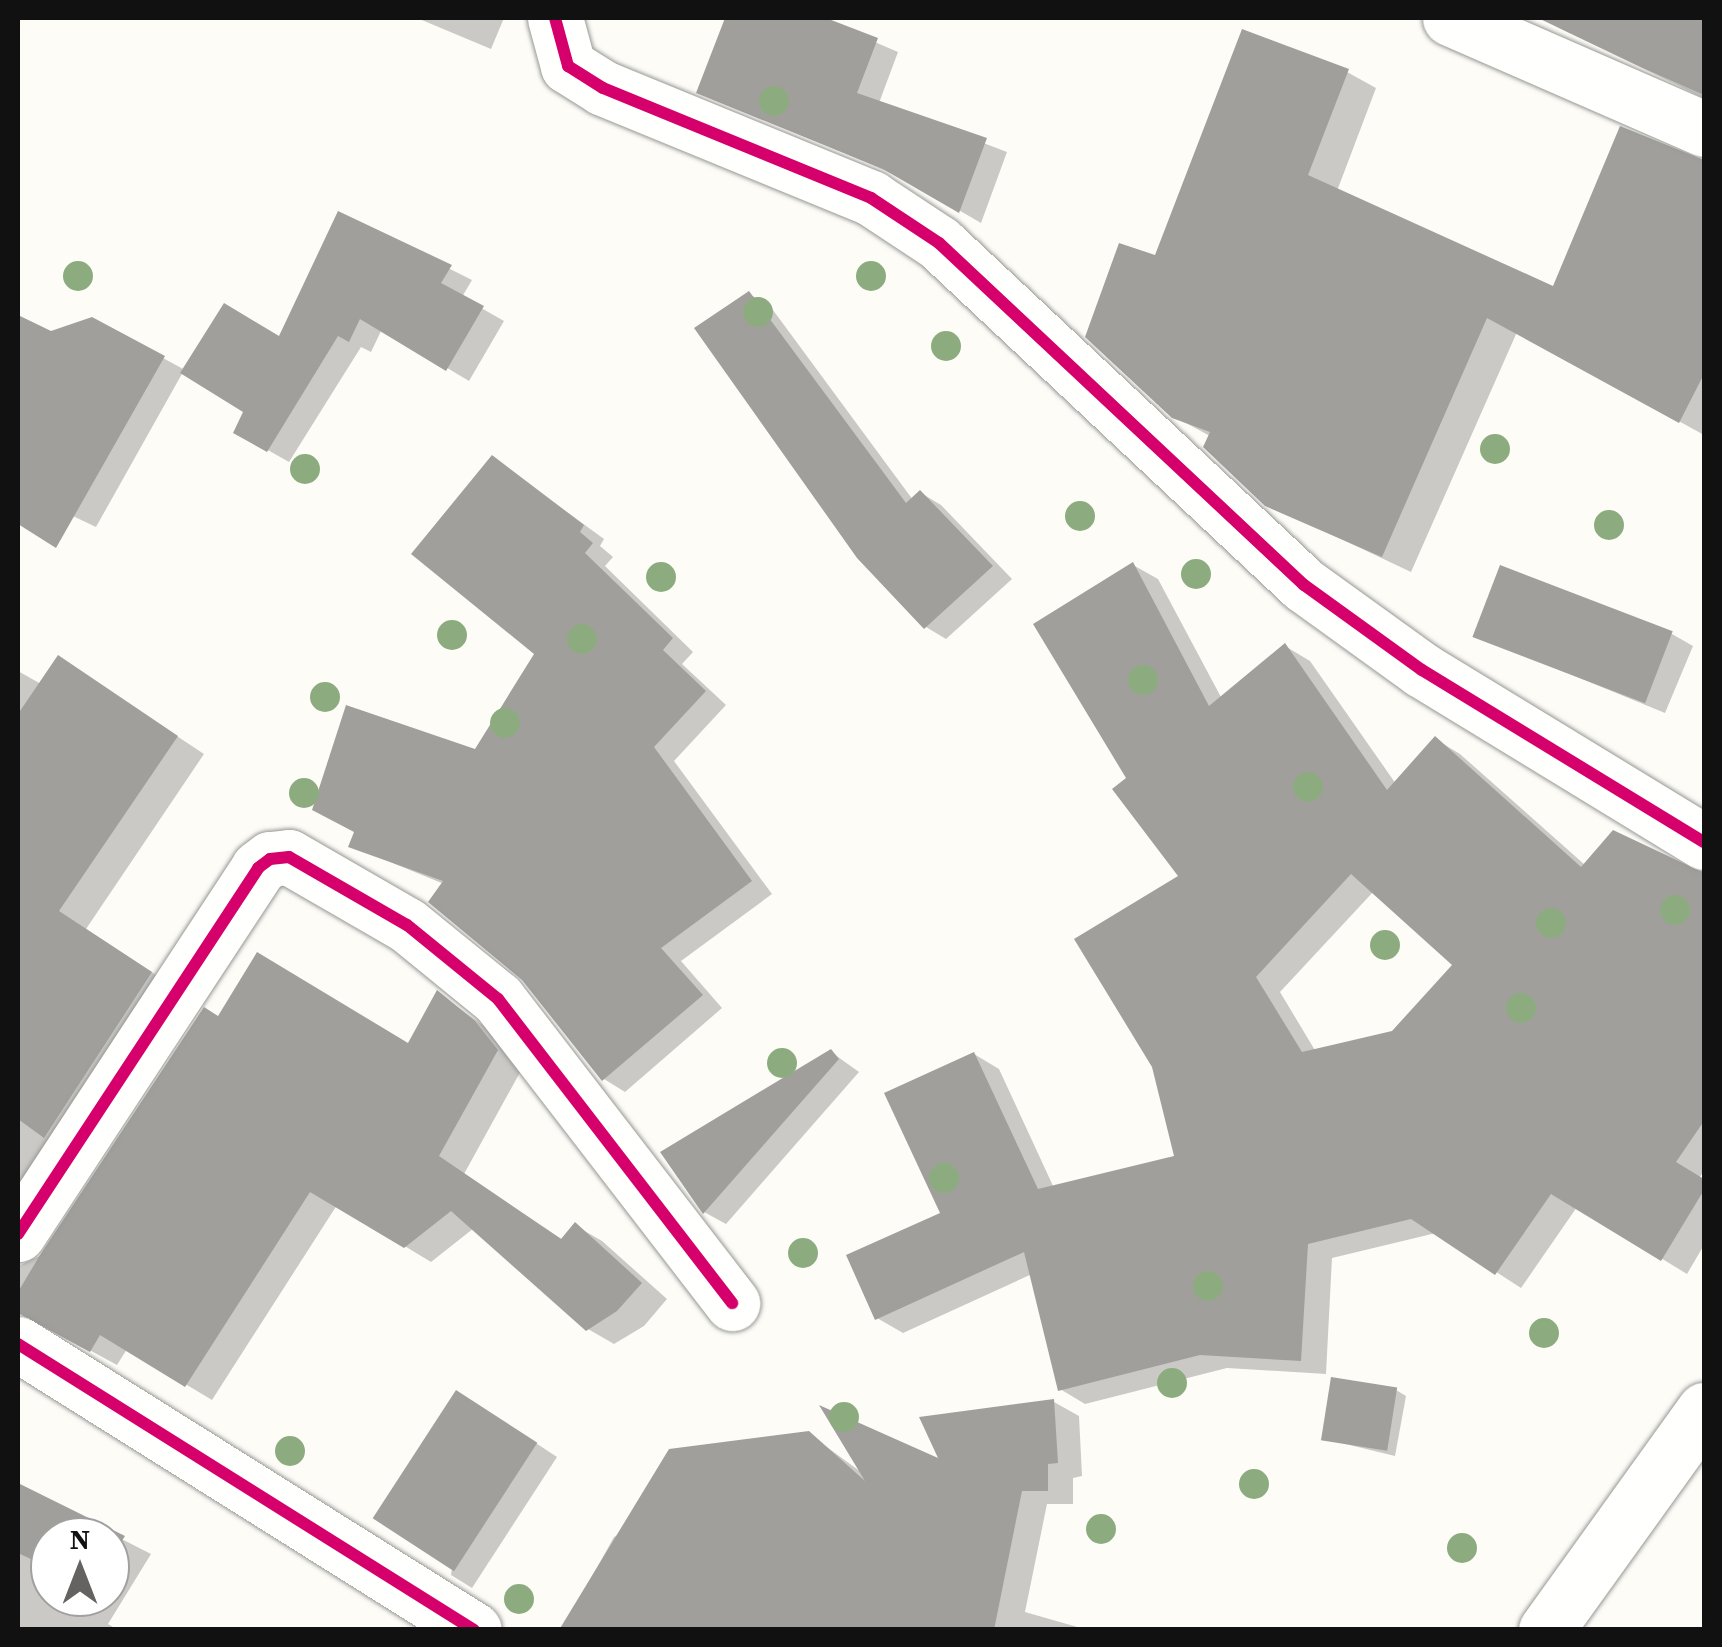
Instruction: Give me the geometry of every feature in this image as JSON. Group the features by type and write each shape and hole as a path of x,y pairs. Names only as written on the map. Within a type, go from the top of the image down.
{"street":[{"path":"555,18 568,66 604,88 871,198 939,242 1304,585 1422,670 1704,842"},
{"path":"1450,18 1704,129"},
{"path":"18,1234 258,868 270,858 289,857 407,924 498,999 732,1302"},
{"path":"18,1344 474,1630"},
{"path":"1546,1630 1704,1410"}],"building":[{"path":"725,18 826,18 878,38 857,93 987,138 959,213 883,169 696,93"},
{"path":"1538,18 1704,18 1704,95 1643,68"},
{"path":"1242,29 1349,69 1308,175 1553,286 1620,126 1704,160 1704,374 1679,423 1487,318 1382,557 1265,506 1203,447 1210,432 1172,418 1085,337 1119,243 1155,255"},
{"path":"338,211 452,265 441,283 484,306 446,371 360,319 349,342 338,336 267,452 233,433 243,412 180,373 224,303 279,336"},
{"path":"749,291 906,503 920,490 993,566 924,629 857,558 694,328"},
{"path":"18,315 51,331 92,317 165,356 56,548 18,524"},
{"path":"492,455 584,525 580,532 593,543 585,553 673,638 663,650 706,691 654,747 752,881 661,948 703,995 602,1081 522,980 428,902 443,881 348,847 354,832 312,810 346,705 475,749 534,654 411,554"},
{"path":"1133,562 1209,706 1285,643 1387,790 1435,736 1581,867 1613,830 1704,873 1704,1121 1676,1162 1704,1179 1704,1190 1661,1261 1551,1194 1495,1275 1411,1219 1308,1244 1301,1361 1200,1355 1058,1391 1024,1252 875,1320 846,1255 940,1213 884,1093 974,1052 1038,1189 1174,1156 1152,1067 1074,939 1178,876 1112,789 1126,778 1033,624","holes":["1351,874 1452,965 1392,1031 1302,1052 1256,977"]},
{"path":"1500,565 1673,631 1645,703 1472,637"},
{"path":"58,655 178,736 59,911 152,972 44,1138 18,1119 18,714"},
{"path":"257,952 408,1043 437,990 475,1021 498,1050 439,1156 561,1239 575,1222 642,1283 617,1311 586,1331 451,1211 404,1248 310,1192 185,1387 100,1335 90,1352 18,1313 18,1292 40,1255 204,1007 218,1016"},
{"path":"831,1049 839,1059 703,1214 660,1152"},
{"path":"1331,1377 1397,1387 1387,1451 1321,1440"},
{"path":"456,1390 537,1443 454,1571 373,1518"},
{"path":"1054,1399 1058,1463 1048,1464 1048,1491 1022,1491 994,1630 559,1630 669,1449 809,1431 865,1481 819,1405 938,1458 919,1417"},
{"path":"18,1483 87,1517 30,1517 30,1559 18,1553"}],"cycle path":[{"path":"555,18 568,66 603,88 871,198 939,243 1304,585 1422,670 1704,842"},
{"path":"18,1234 258,868 270,859 289,857 407,925 498,999 732,1303"},
{"path":"18,1344 474,1630"}]}
